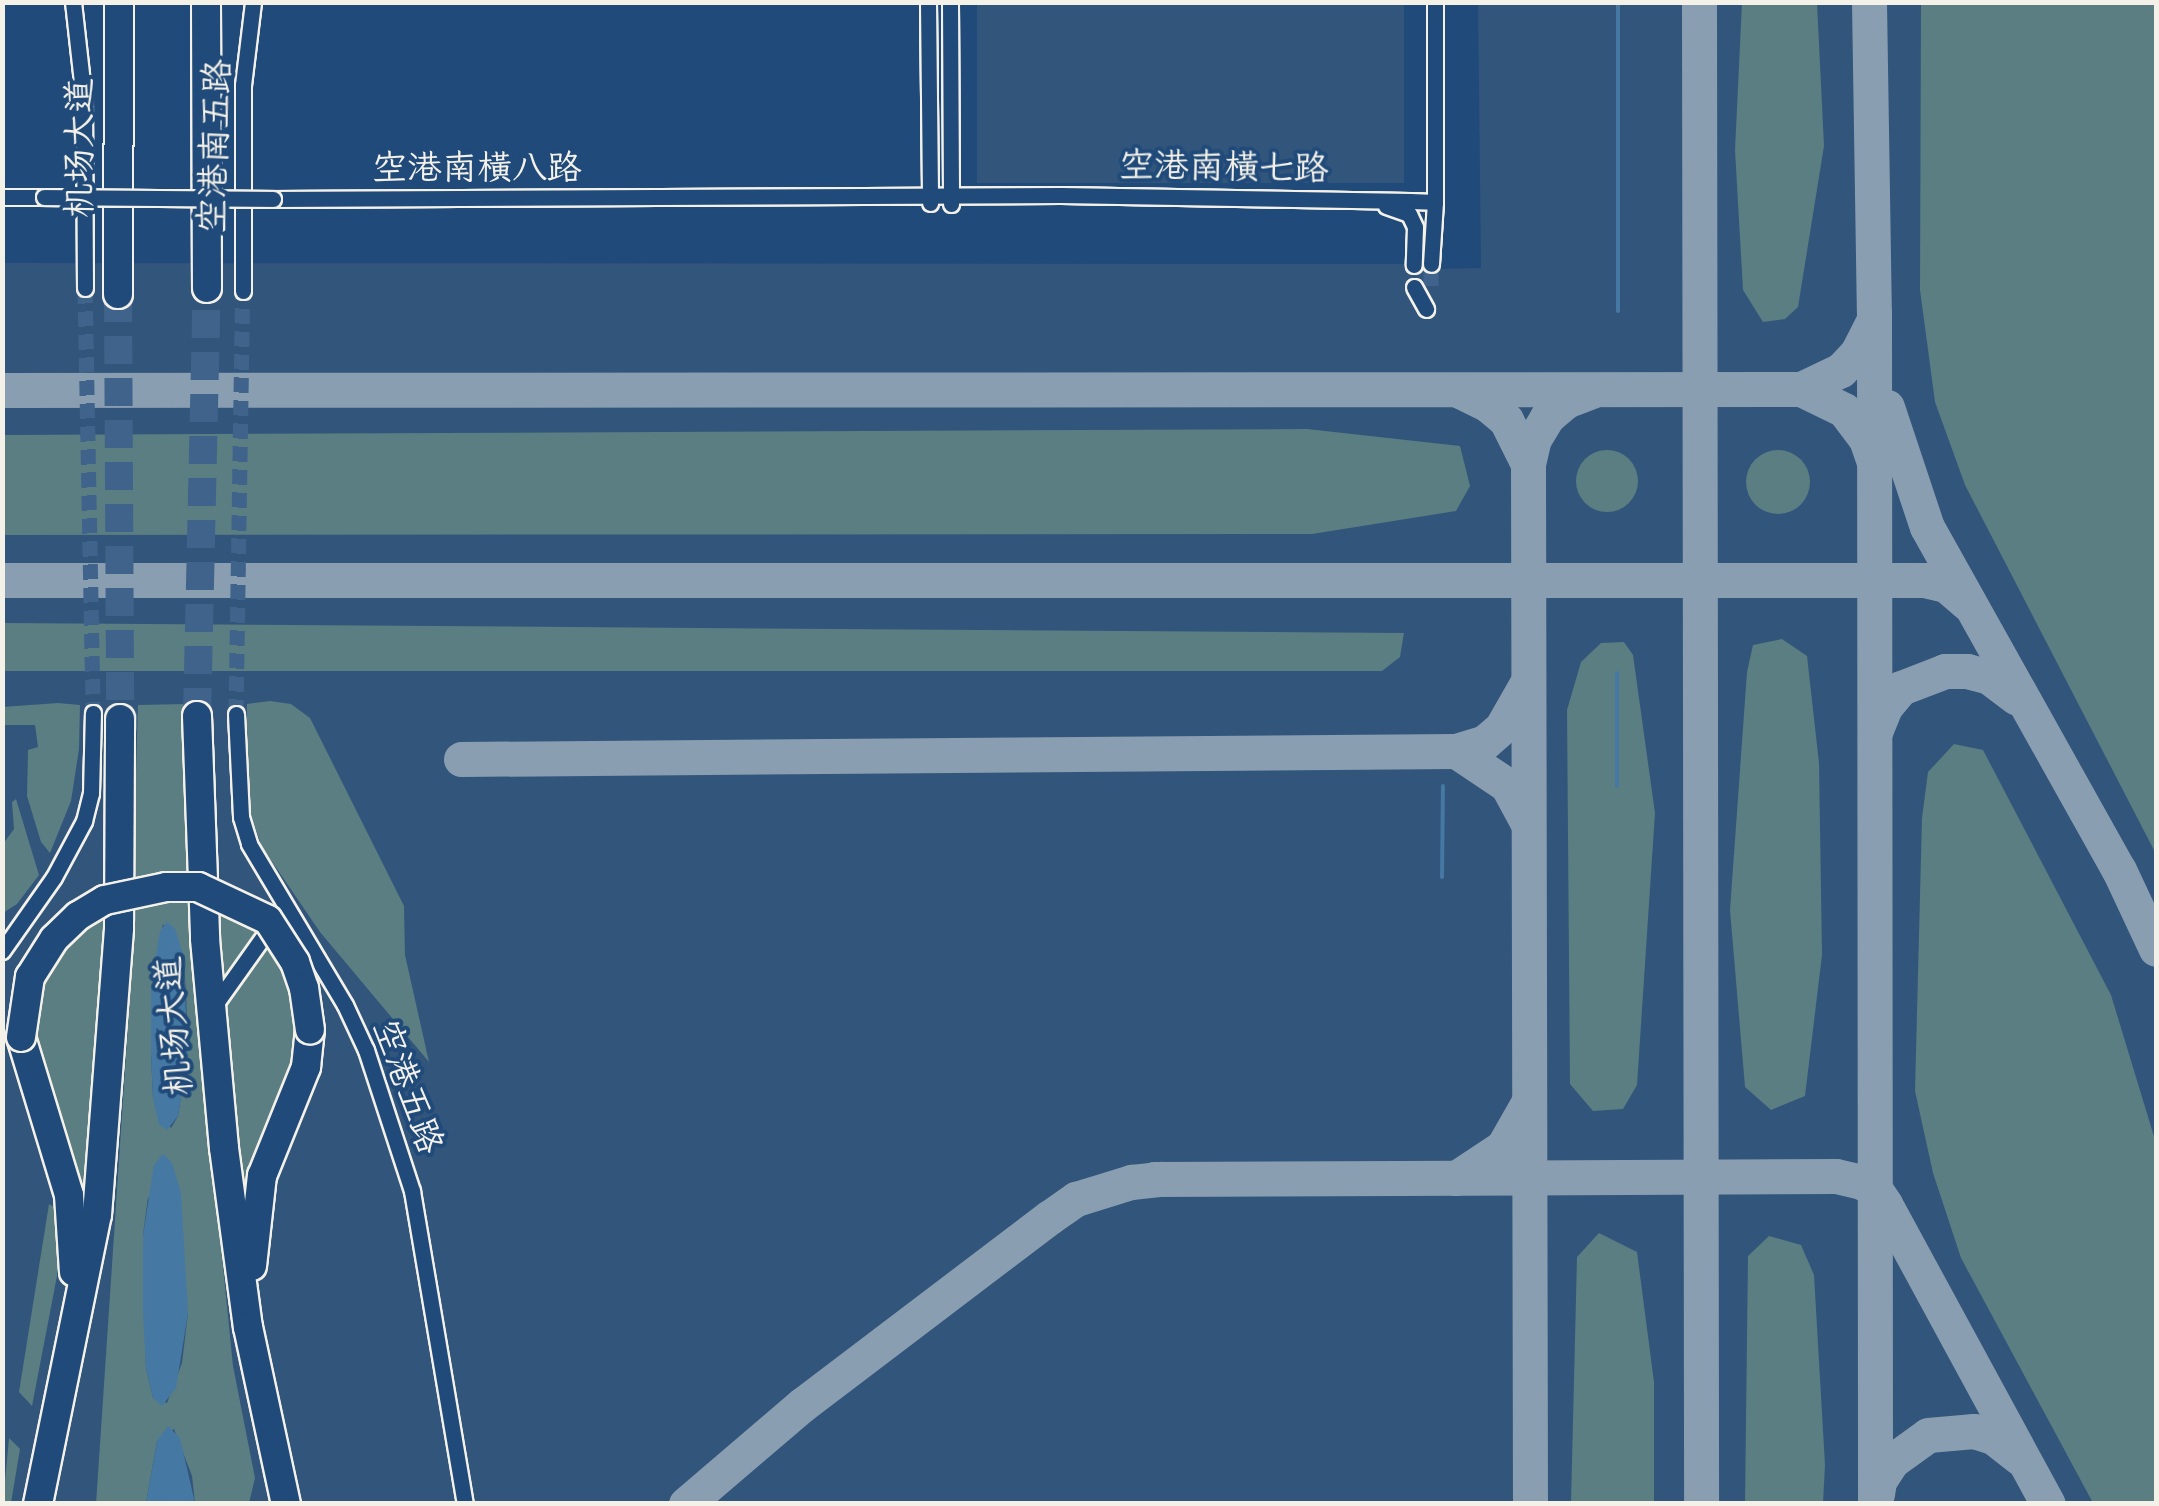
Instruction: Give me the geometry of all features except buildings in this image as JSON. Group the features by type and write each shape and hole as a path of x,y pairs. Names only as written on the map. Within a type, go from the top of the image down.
{"highway":[{"name":"机场大道","path":"118,2 118,294"},
{"path":"206,2 206,288"},
{"name":"机场大道","path":"76,1318 97,1215 119,928 106,716"},
{"name":"机场大道","path":"198,716 212,1008 248,1327"},
{"path":"38,1504 76,1318 69,1195 22,1037 30,978 54,939 78,916 105,900 166,886 198,887 268,920 295,962 304,988 310,1030 306,1067 262,1176 248,1327 286,1504"}],"street":[{"path":"72,2 84,100 85,288"},
{"name":"空港南五路","path":"243,291 244,85 254,2"},
{"path":"928,2 929,200"},
{"path":"950,2 951,200"},
{"path":"1432,264 1434,2"},
{"name":"空港南横八路","path":"2,197 44,202 272,203 951,200"},
{"name":"空港南横七路","path":"951,200 1434,202"},
{"name":"空港南横七路","path":"951,200 1400,207 1415,227 1414,265"},
{"name":"空港南横八路","path":"2,207 44,202"},
{"name":"空港五路","path":"236,714 240,817 249,844 312,945 366,1050 412,1192 465,1504"},
{"path":"2,951 54,876 84,820 106,716"},
{"path":"212,1008 258,948 283,901"},
{"path":"258,948 290,942 312,945"}],"shaded area":[{"path":"977,3 1404,3 1404,183 977,183"},
{"path":"1478,3 2156,3 2156,1503 3,1503 2,263 1431,264 1440,265 1441,269 1481,268"},
{"path":"167,922 175,929 183,954 188,1053 178,1116 167,1130 159,1124 153,1099 151,988 160,931"},
{"path":"163,1154 172,1163 181,1193 188,1313 176,1388 162,1406 153,1398 146,1368 143,1235 154,1165"},
{"path":"168,1426 180,1438 195,1503 146,1503 157,1441"}],"green space":[{"path":"1742,3 1817,3 1824,146 1798,307 1785,319 1763,322 1743,290 1735,150"},
{"path":"1921,3 2156,3 2156,854 1965,485 1935,402 1920,290"},
{"path":"1307,429 1460,446 1470,486 1456,511 1312,534 3,535 3,435"},
{"path":"1607,450 1629,459 1638,481 1629,503 1607,512 1585,503 1576,481 1585,459"},
{"path":"1778,450 1800,460 1810,482 1800,504 1778,514 1756,504 1746,482 1756,460"},
{"path":"3,623 1404,633 1400,657 1382,671 3,671"},
{"path":"1782,639 1807,656 1819,763 1822,955 1805,1096 1771,1110 1745,1087 1730,910 1747,672 1753,645"},
{"path":"1624,642 1633,655 1655,813 1637,1085 1623,1109 1593,1111 1570,1084 1567,710 1581,662 1601,643"},
{"path":"185,704 190,938 233,1366 255,1478 249,1503 195,1503 192,1476 174,1429 157,1441 146,1503 96,1504 129,1011 138,705","holes":["163,924 183,954 186,992 188,1053 178,1116 171,1128 153,1099 151,1053 151,988","148,1197 188,1313 182,1363 167,1403 153,1398 146,1368 143,1235"]},
{"path":"247,704 291,704 310,718 404,906 405,955 429,1062 320,932 262,847 247,804"},
{"path":"80,705 79,749 71,801 50,853 41,842 27,796 28,750 38,747 35,725 3,725 2,707"},
{"path":"1954,744 1983,750 2111,995 2156,1143 2156,1503 2093,1503 1961,1258 1933,1173 1915,1091 1922,818 1928,772"},
{"path":"16,799 39,875 17,904 3,913 3,844 14,829 12,802"},
{"path":"218,902 249,919 290,969 298,1046 288,1083 270,1115 245,1230"},
{"path":"105,908 81,1229 29,1037 47,963"},
{"path":"49,1204 57,1209 57,1276 32,1406 19,1392"},
{"path":"1599,1233 1637,1252 1654,1382 1654,1503 1571,1503 1577,1257"},
{"path":"1769,1236 1801,1245 1814,1275 1825,1465 1823,1503 1745,1503 1748,1256"},
{"path":"9,1438 20,1449 11,1503 3,1503"}],"waterway":[{"path":"1618,2 1618,311"},
{"path":"1617,673 1617,786"},
{"path":"1442,877 1443,786"}],"taxiway":[{"path":"1699,2 1701,1504"},
{"path":"1869,2 1874,312 1875,1504"},
{"path":"1801,389 1841,370 1857,353 1872,323"},
{"path":"2,390 1801,389 1844,410 1866,439 1874,462"},
{"path":"1460,391 1487,404 1506,420 1528,464"},
{"path":"1530,1504 1528,464 1534,439 1547,417 1566,401 1592,391"},
{"path":"1887,407 1927,527 2119,870 2156,949"},
{"path":"2,580 1924,580 1946,585 1967,603"},
{"path":"1875,732 1885,707 1901,688 1945,671 1989,677 2016,697"},
{"path":"461,759 1456,751 1485,742 1502,727 1527,683"},
{"path":"1456,751 1507,785 1527,822"},
{"path":"1456,1178 1503,1147 1528,1103"},
{"path":"1154,1179 1836,1176 1861,1182 1875,1189 1885,1204 2048,1504"},
{"path":"686,1504 802,1405 1076,1199 1131,1182 1161,1179"},
{"path":"1877,1494 1879,1481 1892,1461 1928,1435 1974,1431 1993,1437 2020,1458"}],"tunnel":[{"path":"1431,264 1431,286"},
{"path":"85,288 93,713"},
{"path":"197,716 207,288"},
{"path":"236,714 243,291"},
{"path":"118,294 120,719"}]}
